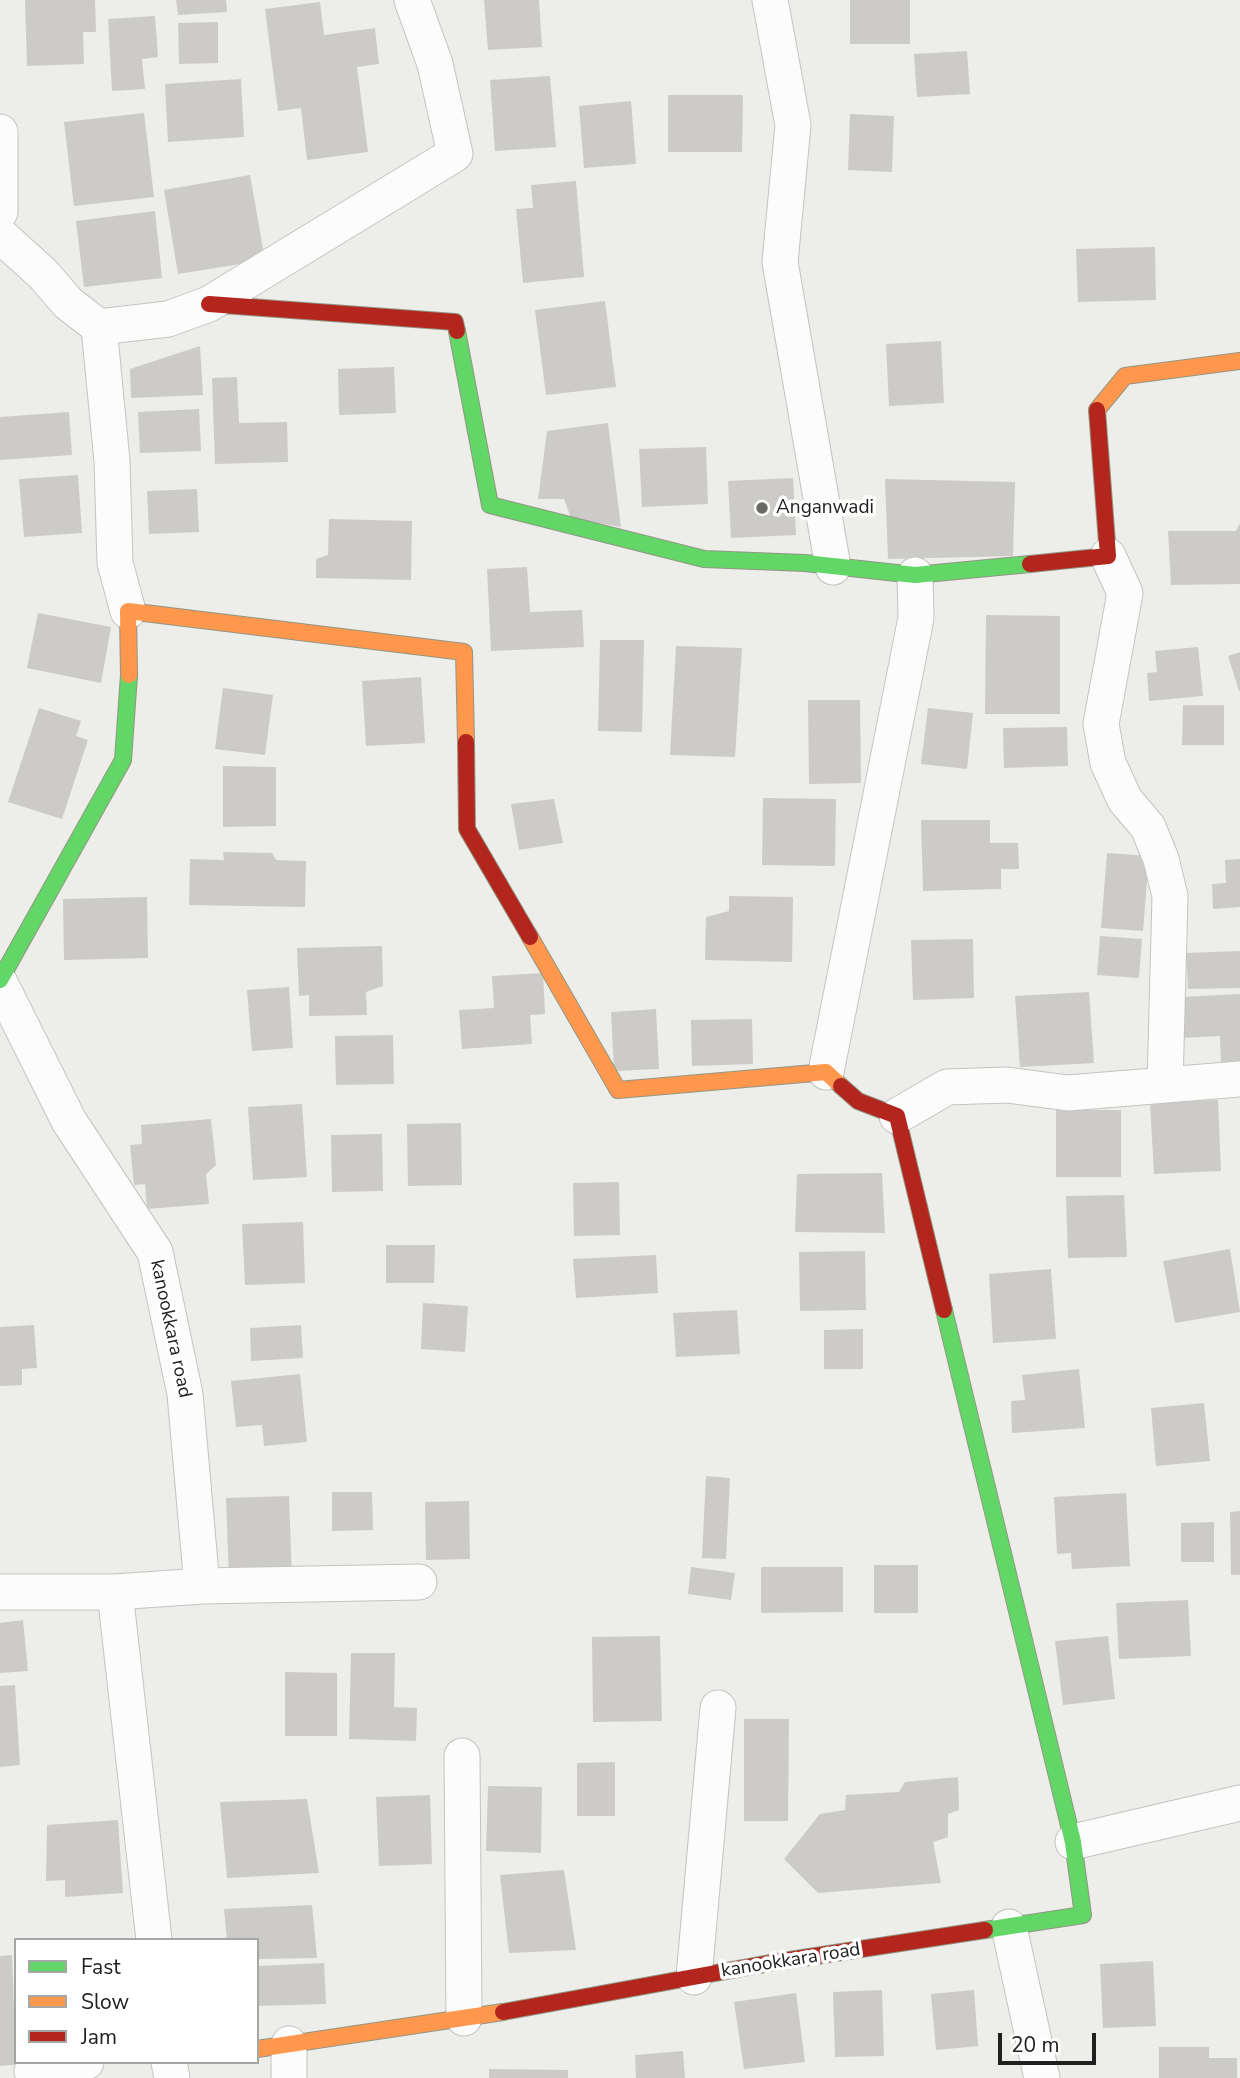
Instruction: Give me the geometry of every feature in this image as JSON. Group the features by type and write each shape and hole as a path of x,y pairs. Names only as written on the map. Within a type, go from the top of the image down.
{"street":[{"path":"0,235 43,274 68,303 99,327 168,319 209,304 455,154 435,64 412,0"},
{"path":"771,0 793,125 780,262 833,567"},
{"path":"0,132 0,212"},
{"path":"209,304 455,322 490,505 704,559 915,575 1108,556"},
{"path":"0,981 123,761 129,692 128,611 115,563 112,461 99,327"},
{"path":"1165,1085 1170,896 1161,859 1148,827 1125,800 1108,763 1101,724 1125,593 1108,556 1097,409 1125,376 1240,361"},
{"path":"826,1072 916,618 915,575"},
{"path":"128,611 464,652 467,829 618,1090 826,1072 858,1101 897,1116"},
{"name":"kanookkara road","path":"0,981 69,1121 155,1252 185,1394 202,1586"},
{"path":"897,1116 947,1087 1007,1085 1068,1093 1240,1079"},
{"path":"897,1116 1073,1842 1240,1803"},
{"path":"0,1592 115,1592 202,1586 419,1582"},
{"path":"115,1592 153,1938"},
{"path":"694,1977 719,1709"},
{"path":"461,1756 464,2018"},
{"name":"kanookkara road","path":"279,2057 464,2018 694,1977 1083,1915 1073,1842"},
{"path":"1009,1927 1042,2078"},
{"path":"32,2071 74,2064"}],"building":[{"path":"25,0 95,0 96,32 83,32 84,64 27,66"},
{"path":"176,0 226,0 227,12 178,15"},
{"path":"484,0 539,0 542,47 488,50"},
{"path":"850,0 910,0 910,44 850,44"},
{"path":"320,2 324,35 375,28 379,64 357,67 368,152 307,160 301,108 278,111 265,9"},
{"path":"155,16 158,57 142,59 145,89 112,91 108,19"},
{"path":"218,22 218,63 179,64 178,23"},
{"path":"967,51 970,94 917,97 914,54"},
{"path":"550,76 556,147 495,151 490,80"},
{"path":"241,79 244,137 168,142 165,84"},
{"path":"668,95 743,95 742,152 668,152"},
{"path":"631,101 636,164 584,168 579,106"},
{"path":"144,113 154,197 74,206 64,122"},
{"path":"850,114 894,116 892,172 848,170"},
{"path":"250,175 265,260 178,274 164,190"},
{"path":"576,181 584,277 523,283 516,209 533,208 531,185"},
{"path":"155,211 162,278 84,287 76,221"},
{"path":"1155,247 1156,300 1078,302 1076,249"},
{"path":"605,301 616,387 546,395 535,310"},
{"path":"941,341 944,403 889,406 886,344"},
{"path":"200,346 203,395 131,398 130,369"},
{"path":"394,367 396,413 339,415 338,369"},
{"path":"237,377 239,423 287,422 288,462 215,464 212,378"},
{"path":"199,409 201,451 140,453 138,412"},
{"path":"69,412 72,455 0,460 0,417"},
{"path":"608,423 621,527 571,518 564,499 538,499 547,431"},
{"path":"706,447 708,504 642,507 639,449"},
{"path":"78,475 82,533 24,537 19,479"},
{"name":"Anganwadi","path":"793,478 796,535 731,538 728,481"},
{"path":"885,479 1015,482 1013,556 888,559"},
{"path":"197,489 199,532 149,534 147,491"},
{"path":"329,519 412,521 411,580 316,578 316,559 328,555"},
{"path":"1240,523 1240,584 1171,585 1168,531 1236,531"},
{"path":"527,567 530,612 582,610 584,647 491,651 487,569"},
{"path":"38,613 111,627 101,683 27,668"},
{"path":"986,615 1060,616 1060,714 985,714"},
{"path":"600,640 644,640 642,732 598,731"},
{"path":"676,646 742,648 735,757 670,755"},
{"path":"1198,647 1203,696 1149,701 1147,673 1157,672 1155,651"},
{"path":"1240,652 1240,691 1239,691 1228,656"},
{"path":"421,677 425,743 366,746 362,681"},
{"path":"223,688 273,695 265,755 215,749"},
{"path":"808,700 860,700 861,783 809,784"},
{"path":"1183,705 1224,705 1224,745 1182,745"},
{"path":"39,708 81,721 76,736 88,740 62,819 8,802"},
{"path":"928,708 973,713 967,769 921,764"},
{"path":"1067,727 1068,766 1004,768 1003,728"},
{"path":"223,766 276,767 276,826 223,827"},
{"path":"763,798 836,799 835,866 762,865"},
{"path":"554,799 563,843 519,850 511,804"},
{"path":"921,820 990,820 990,843 1018,843 1019,869 1001,869 1001,889 923,891"},
{"path":"223,852 272,853 276,860 306,861 305,907 189,905 190,859 224,860"},
{"path":"1107,853 1149,856 1143,931 1101,928"},
{"path":"1240,859 1240,907 1213,909 1212,884 1226,883 1225,860"},
{"path":"729,896 793,897 792,962 705,960 706,917 729,911"},
{"path":"147,897 148,958 64,960 63,899"},
{"path":"1100,936 1142,939 1139,978 1097,975"},
{"path":"973,939 974,998 913,1000 911,940"},
{"path":"382,946 383,986 366,992 367,1015 309,1016 309,995 299,996 297,948"},
{"path":"1240,951 1240,988 1188,989 1186,953"},
{"path":"543,973 545,1014 530,1015 532,1044 462,1049 459,1010 494,1008 492,976"},
{"path":"289,987 293,1048 252,1051 247,990"},
{"path":"1089,992 1094,1063 1020,1067 1015,996"},
{"path":"1240,994 1240,1066 1221,1067 1220,1036 1182,1038 1181,997"},
{"path":"656,1009 659,1069 614,1071 611,1012"},
{"path":"752,1019 753,1064 692,1066 691,1020"},
{"path":"393,1035 394,1084 336,1085 335,1036"},
{"path":"1218,1100 1221,1171 1154,1174 1150,1103"},
{"path":"302,1104 307,1177 253,1180 248,1107"},
{"path":"1056,1110 1121,1110 1121,1177 1056,1177"},
{"path":"211,1119 216,1165 206,1174 209,1204 147,1209 145,1184 134,1185 130,1145 142,1144 141,1125"},
{"path":"461,1123 462,1185 408,1186 407,1124"},
{"path":"382,1134 383,1191 332,1192 331,1135"},
{"path":"882,1173 885,1233 795,1232 797,1174"},
{"path":"619,1182 620,1235 574,1236 573,1183"},
{"path":"1124,1195 1127,1257 1068,1258 1066,1196"},
{"path":"303,1222 305,1283 245,1285 242,1224"},
{"path":"386,1245 435,1245 434,1283 386,1283"},
{"path":"1230,1249 1240,1312 1175,1323 1163,1261"},
{"path":"865,1251 866,1310 800,1311 799,1252"},
{"path":"656,1255 658,1293 576,1298 573,1259"},
{"path":"1051,1269 1056,1339 993,1343 989,1274"},
{"path":"423,1303 468,1306 465,1352 421,1349"},
{"path":"737,1310 740,1354 676,1357 673,1313"},
{"path":"34,1325 37,1368 22,1369 22,1385 0,1386 0,1327"},
{"path":"301,1325 303,1358 251,1361 250,1328"},
{"path":"863,1329 863,1369 824,1369 824,1330"},
{"path":"1079,1369 1085,1428 1012,1433 1011,1401 1025,1400 1022,1375"},
{"path":"300,1374 307,1442 264,1446 262,1425 236,1427 231,1381"},
{"path":"1204,1403 1210,1461 1156,1466 1151,1408"},
{"path":"706,1476 730,1478 726,1559 702,1558"},
{"path":"332,1492 372,1492 373,1530 332,1531"},
{"path":"1126,1493 1130,1566 1072,1569 1071,1553 1057,1554 1054,1497"},
{"path":"289,1496 292,1579 229,1581 226,1498"},
{"path":"469,1501 470,1559 426,1560 425,1502"},
{"path":"1240,1511 1240,1575 1231,1575 1230,1512"},
{"path":"1214,1522 1214,1562 1181,1562 1181,1523"},
{"path":"874,1565 918,1565 918,1613 874,1613"},
{"path":"691,1567 735,1573 731,1600 688,1594"},
{"path":"761,1567 843,1567 843,1612 761,1613"},
{"path":"1188,1600 1191,1656 1119,1659 1116,1603"},
{"path":"23,1620 28,1671 0,1673 0,1623"},
{"path":"660,1636 662,1721 593,1722 592,1637"},
{"path":"1108,1636 1115,1699 1063,1705 1055,1641"},
{"path":"351,1653 395,1653 394,1707 417,1708 416,1741 349,1739"},
{"path":"285,1672 337,1673 337,1736 285,1736"},
{"path":"15,1685 20,1765 0,1767 0,1686"},
{"path":"744,1719 789,1719 788,1821 744,1821"},
{"path":"615,1762 615,1816 577,1816 577,1763"},
{"path":"958,1777 959,1810 948,1814 948,1837 933,1842 941,1883 818,1893 784,1859 820,1814 845,1810 846,1795 899,1792 905,1782"},
{"path":"488,1786 542,1787 541,1853 486,1851"},
{"path":"430,1795 432,1864 379,1866 376,1797"},
{"path":"307,1799 319,1873 227,1878 220,1802"},
{"path":"118,1820 123,1893 65,1897 65,1880 46,1881 47,1825"},
{"path":"564,1870 576,1950 509,1953 500,1875"},
{"path":"312,1905 317,1958 259,1959 259,1938 227,1938 224,1909"},
{"path":"12,1955 14,2064 23,2064 0,2066 0,1956"},
{"path":"1153,1961 1156,2026 1103,2028 1100,1964"},
{"path":"324,1963 326,2004 259,2006 259,1966"},
{"path":"882,1990 884,2056 835,2057 833,1992"},
{"path":"974,1990 978,2046 936,2050 931,1994"},
{"path":"796,1993 805,2062 744,2069 734,2002"},
{"path":"1159,2047 1209,2047 1209,2058 1237,2058 1237,2078 1159,2078"},
{"path":"683,2051 685,2078 636,2078 635,2055"},
{"path":"489,2069 568,2070 568,2078 489,2078"}],"traffic: fast":[{"path":"457,331 490,505 704,559 805,563 915,575 1030,564"},
{"path":"0,980 123,760 129,675"},
{"path":"944,1310 1073,1842 1083,1915 985,1930"}],"traffic: slow":[{"path":"1097,410 1125,376 1240,361"},
{"path":"129,675 128,611 464,652 466,742"},
{"path":"530,937 618,1090 826,1072 841,1086"},
{"path":"259,2049 503,2012"}],"traffic: jam":[{"path":"209,304 455,322 457,331"},
{"path":"1030,564 1108,556 1097,410"},
{"path":"466,742 467,829 530,937"},
{"path":"841,1086 858,1101 897,1116 944,1310"},
{"path":"503,2012 770,1963 985,1930"}],"place":[{"name":"Anganwadi","path":"762,508"}]}
